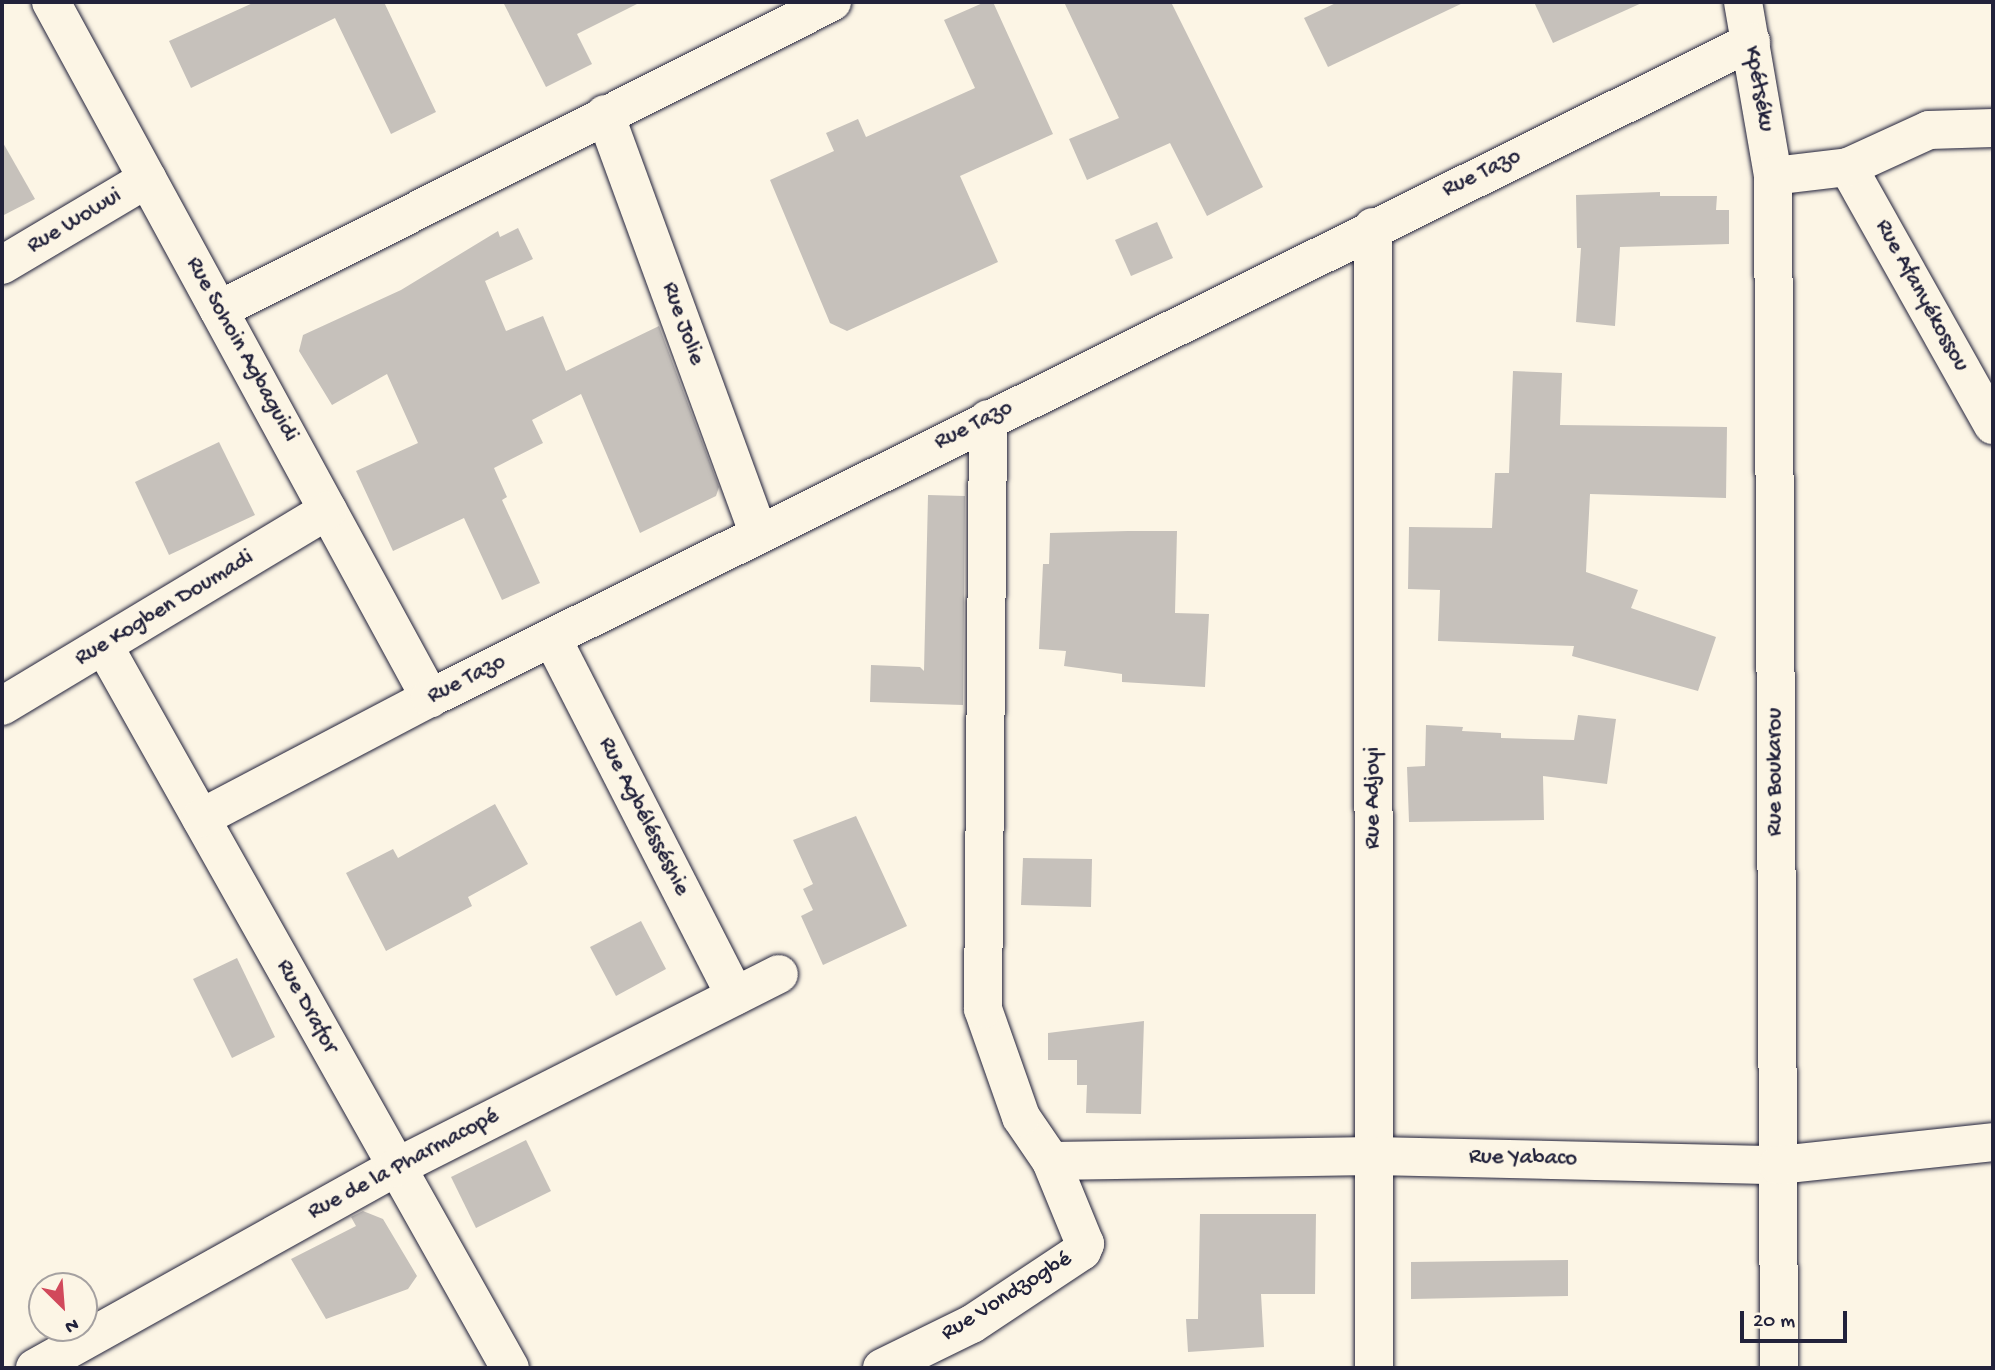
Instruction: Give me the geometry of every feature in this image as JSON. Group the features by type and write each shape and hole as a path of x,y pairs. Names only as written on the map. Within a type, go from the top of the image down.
{"street":[{"name":"Rue Sohoin Agbaguidi","path":"51,2 430,698"},
{"path":"219,310 832,2"},
{"name":"Kpétséku","path":"1743,2 1773,176"},
{"name":"Rue Tazo","path":"201,818 430,698 1373,227 1751,42"},
{"name":"Rue Jolie","path":"606,114 759,534"},
{"path":"1773,176 1848,167 1929,130 1993,128"},
{"name":"Rue Afanyékossou","path":"1848,167 1993,425"},
{"name":"Rue Boukarou","path":"1773,176 1779,1368"},
{"name":"Rue Wowui","path":"2,265 147,178"},
{"name":"Rue Adjoyi","path":"1373,227 1374,1368"},
{"name":"Rue Vondzogbé","path":"882,1368 972,1324 1082,1251 1084,1236 1051,1161 1021,1116 983,1009 988,419"},
{"name":"Rue Kogben Doumadi","path":"2,706 328,510"},
{"name":"Rue Agbélésséshie","path":"552,638 735,996"},
{"name":"Rue Drafor","path":"104,646 395,1168 510,1368"},
{"name":"Rue de la Pharmacopé","path":"35,1368 395,1168 779,974"},
{"name":"Rue Yabaco","path":"1051,1161 1374,1156 1778,1165 1993,1142"}],"building":[{"path":"255,2 384,2 436,112 391,134 335,18 191,88 169,41"},
{"path":"503,2 641,2 577,34 592,64 546,87"},
{"path":"985,2 993,2 1053,134 960,176 998,262 847,331 830,323 770,180 834,151 826,133 858,119 866,137 975,88 944,20"},
{"path":"1064,2 1171,2 1263,187 1207,216 1170,143 1087,180 1069,139 1119,118"},
{"path":"1338,2 1465,2 1328,67 1304,18"},
{"path":"1534,2 1644,2 1553,43"},
{"path":"2,141 35,199 2,216"},
{"path":"1660,192 1660,196 1717,196 1716,210 1729,210 1729,244 1620,247 1615,326 1576,322 1581,248 1577,248 1576,195"},
{"path":"1157,222 1173,258 1131,276 1115,240"},
{"path":"518,228 533,259 485,281 506,331 543,316 566,371 659,326 719,487 716,496 640,533 581,394 532,420 543,443 494,468 507,497 502,500 540,583 502,600 464,518 393,551 356,471 418,443 387,374 332,405 299,351 303,335 401,290 498,231 500,237"},
{"path":"1513,371 1562,373 1560,425 1727,427 1726,498 1590,494 1586,572 1638,590 1631,608 1716,637 1698,691 1572,656 1574,646 1438,641 1440,590 1408,589 1409,527 1492,528 1495,473 1509,473"},
{"path":"219,442 255,515 169,555 135,482"},
{"path":"928,495 965,496 963,705 870,702 871,665 920,667 924,671"},
{"path":"1177,531 1175,613 1209,614 1205,687 1122,682 1122,674 1064,666 1066,651 1039,649 1043,564 1049,564 1050,533"},
{"path":"1578,715 1616,719 1607,784 1543,776 1544,820 1409,822 1407,767 1425,766 1426,725 1463,727 1462,731 1501,733 1501,738 1574,740"},
{"path":"495,804 528,864 468,897 472,906 386,951 346,873 393,849 398,858"},
{"path":"856,816 907,926 823,965 801,916 813,910 803,889 813,884 793,840"},
{"path":"1023,858 1092,859 1091,907 1021,905"},
{"path":"641,921 666,969 616,996 590,947"},
{"path":"237,958 275,1037 232,1058 193,979"},
{"path":"1144,1021 1141,1114 1086,1113 1087,1085 1077,1085 1077,1060 1048,1060 1048,1033"},
{"path":"526,1140 551,1191 476,1228 451,1177"},
{"path":"363,1211 383,1219 417,1276 408,1289 326,1319 291,1259 356,1226 351,1217"},
{"path":"1200,1214 1316,1214 1315,1294 1261,1294 1264,1347 1188,1352 1186,1319 1198,1319"},
{"path":"1568,1260 1568,1296 1411,1299 1411,1262"}]}
